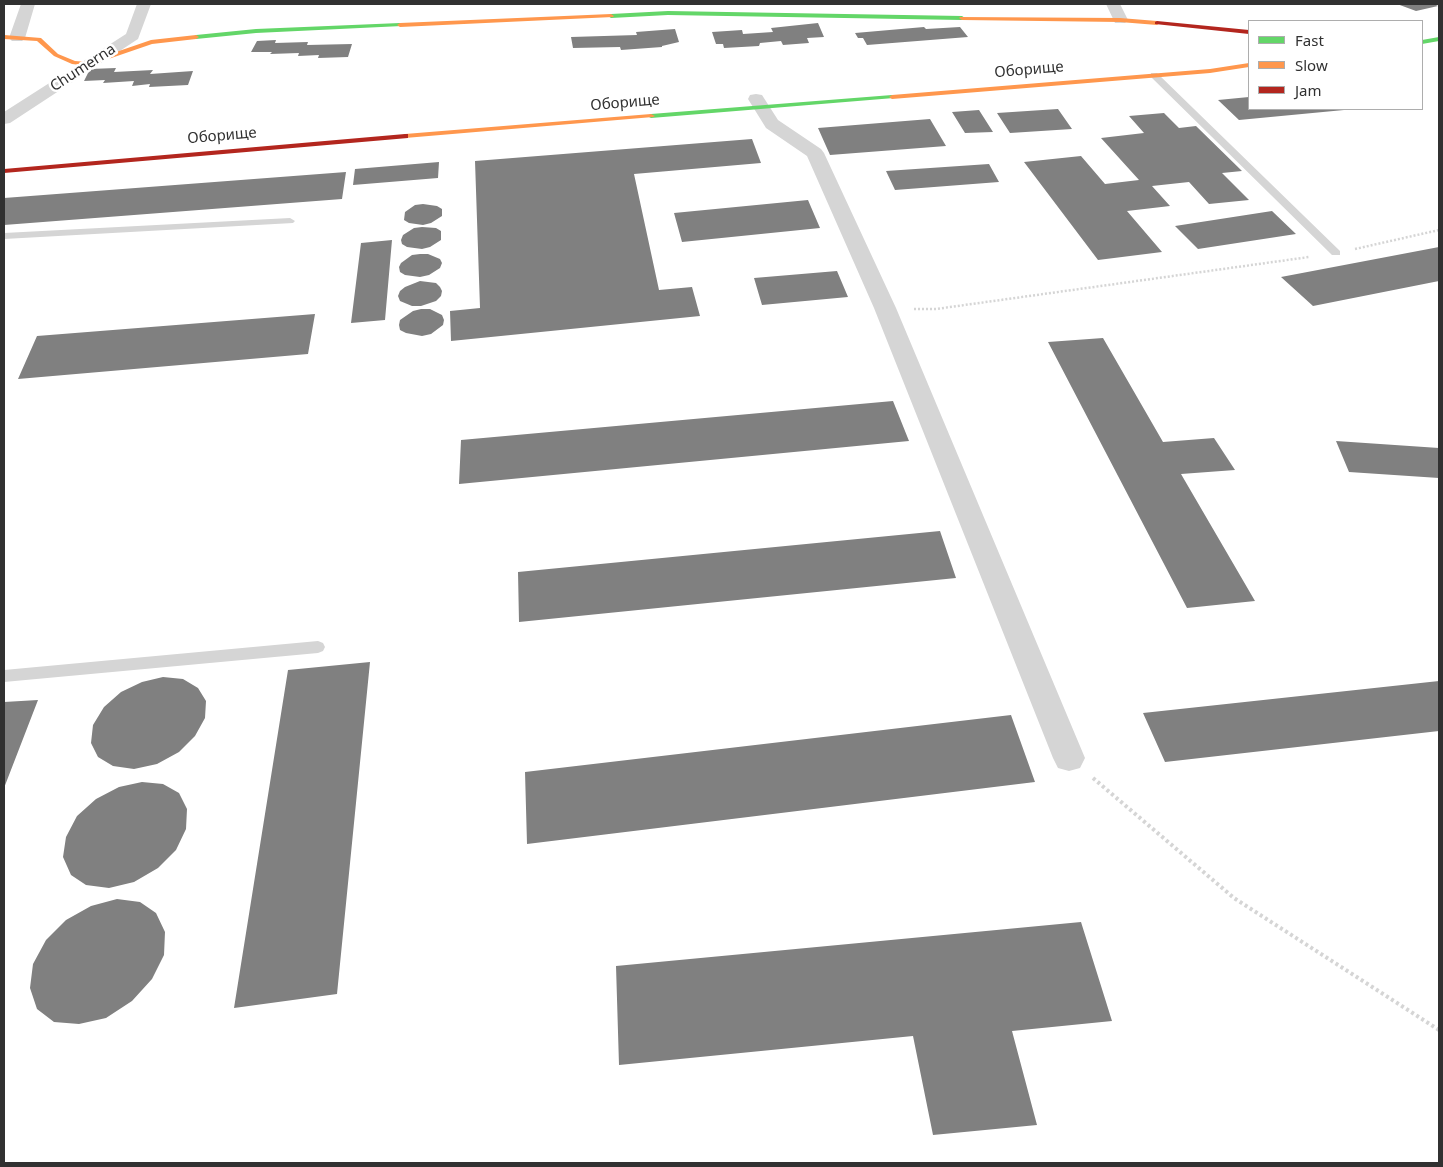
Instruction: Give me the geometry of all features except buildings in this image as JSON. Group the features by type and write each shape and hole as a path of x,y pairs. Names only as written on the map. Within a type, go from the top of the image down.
{"main road":[{"path":"11,37 39,39 56,55 74,63 88,64 152,42 256,32 668,9 1120,20 1248,32"},
{"path":"1423,42 1439,39"},
{"path":"1228,56 1248,54"},
{"name":"Оборище","path":"4,171 759,103 1189,61"},
{"name":"Оборище","path":"172,145 1154,75 1248,66"}],"street":[{"path":"11,37 28,4"},
{"name":"Chumerna","path":"4,119 133,36 144,4"},
{"path":"1113,4 1120,20"},
{"path":"759,103 772,124 815,153 884,308 1069,758"}],"lane":[{"path":"1154,75 1336,253"},
{"path":"4,236 290,221"},
{"path":"4,676 318,647"}],"path":[{"path":"884,308 936,309 1336,253 1439,230"},
{"path":"1069,758 1234,898 1439,1030"}],"traffic: fast":[{"path":"611,16 668,13 962,18"},
{"path":"196,37 256,31 400,25"},
{"path":"1423,42 1439,39"},
{"path":"651,116 892,97"}],"traffic: slow":[{"path":"400,25 611,16"},
{"path":"962,18 1120,20 1157,23"},
{"path":"4,37 39,39 56,55 74,63 88,64 151,42 196,37"},
{"path":"892,97 1210,71 1248,65"},
{"path":"405,136 651,116"}],"traffic: jam":[{"path":"1157,23 1248,32"},
{"path":"4,171 405,136"}]}
